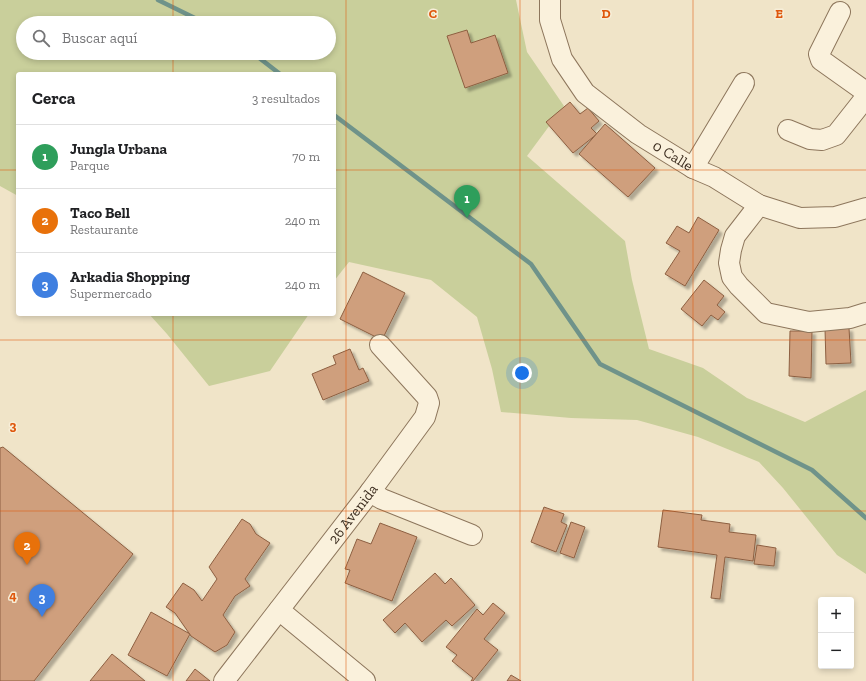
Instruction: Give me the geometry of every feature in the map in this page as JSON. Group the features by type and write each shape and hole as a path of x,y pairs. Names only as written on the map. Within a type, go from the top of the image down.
{"street":[{"name":"0 Calle","path":"550,0 550,20 562,59 585,92 638,134 693,168 714,177 759,205 800,218 835,217 866,208"},
{"path":"840,12 819,54 821,60 866,92"},
{"path":"693,168 744,83"},
{"path":"788,130 810,138 822,140 836,135 866,97"},
{"path":"759,205 735,236 731,250 729,263 732,277 739,286 766,313 809,322 850,318 866,313"},
{"name":"26 Avenida","path":"224,681 370,492 425,417 429,403 427,397 380,345"},
{"path":"370,492 382,500 472,535"},
{"path":"279,610 365,681"}],"green space":[{"path":"0,0 516,0 527,52 564,106 527,156 625,241 632,280 649,349 703,368 747,398 805,422 866,390 866,574 837,555 783,488 759,462 698,437 637,420 571,418 501,412 492,369 477,317 431,280 349,262 336,278 336,72 16,72 16,195 0,186"},
{"path":"151,316 308,316 270,371 209,386"}],"building":[{"path":"467,30 471,43 495,35 508,73 465,88 447,36"},
{"path":"570,102 580,114 588,108 599,121 591,128 597,134 573,153 546,122"},
{"path":"605,124 655,168 628,197 579,154"},
{"path":"698,217 719,230 685,286 665,274 680,251 666,243 677,226 689,233"},
{"path":"363,272 405,293 382,340 340,319"},
{"path":"704,280 724,296 717,305 725,312 718,320 711,315 702,326 681,309"},
{"path":"849,328 851,363 826,364 825,329"},
{"path":"790,331 812,331 811,378 789,376"},
{"path":"350,349 359,370 363,368 369,381 323,400 312,374 336,364 333,356"},
{"path":"3,447 133,554 34,681 0,681 0,448"},
{"path":"544,507 564,514 561,522 567,525 556,552 531,542"},
{"path":"663,510 702,515 701,520 730,524 729,532 756,535 753,561 725,557 720,599 711,598 717,555 658,547"},
{"path":"242,519 250,524 256,534 270,543 245,579 250,586 235,596 223,615 235,632 227,645 215,652 191,636 175,613 166,607 183,583 194,590 202,601 217,579 209,567"},
{"path":"571,522 585,527 574,558 560,553"},
{"path":"380,523 417,537 392,601 345,583 350,570 345,569 357,539 371,544"},
{"path":"757,545 776,548 774,566 754,564"},
{"path":"435,573 445,584 451,578 475,605 452,626 446,620 422,642 405,623 395,633 383,620"},
{"path":"493,603 505,613 484,639 498,650 473,681 471,681 473,678 452,661 457,655 446,647 477,609 483,615"},
{"path":"151,612 190,634 167,676 128,655"},
{"path":"112,654 145,681 90,681"},
{"path":"195,669 210,681 186,681"},
{"path":"511,675 521,681 507,681"}],"waterway":[{"path":"158,0 191,16"},
{"path":"262,60 277,72"},
{"path":"336,117 531,264 600,364 812,470 866,518"}],"place":[{"name":"Jungla Urbana","path":"467,218"},
{"name":"Taco Bell","path":"27,565"},
{"name":"Arkadia Shopping","path":"42,617"}]}
